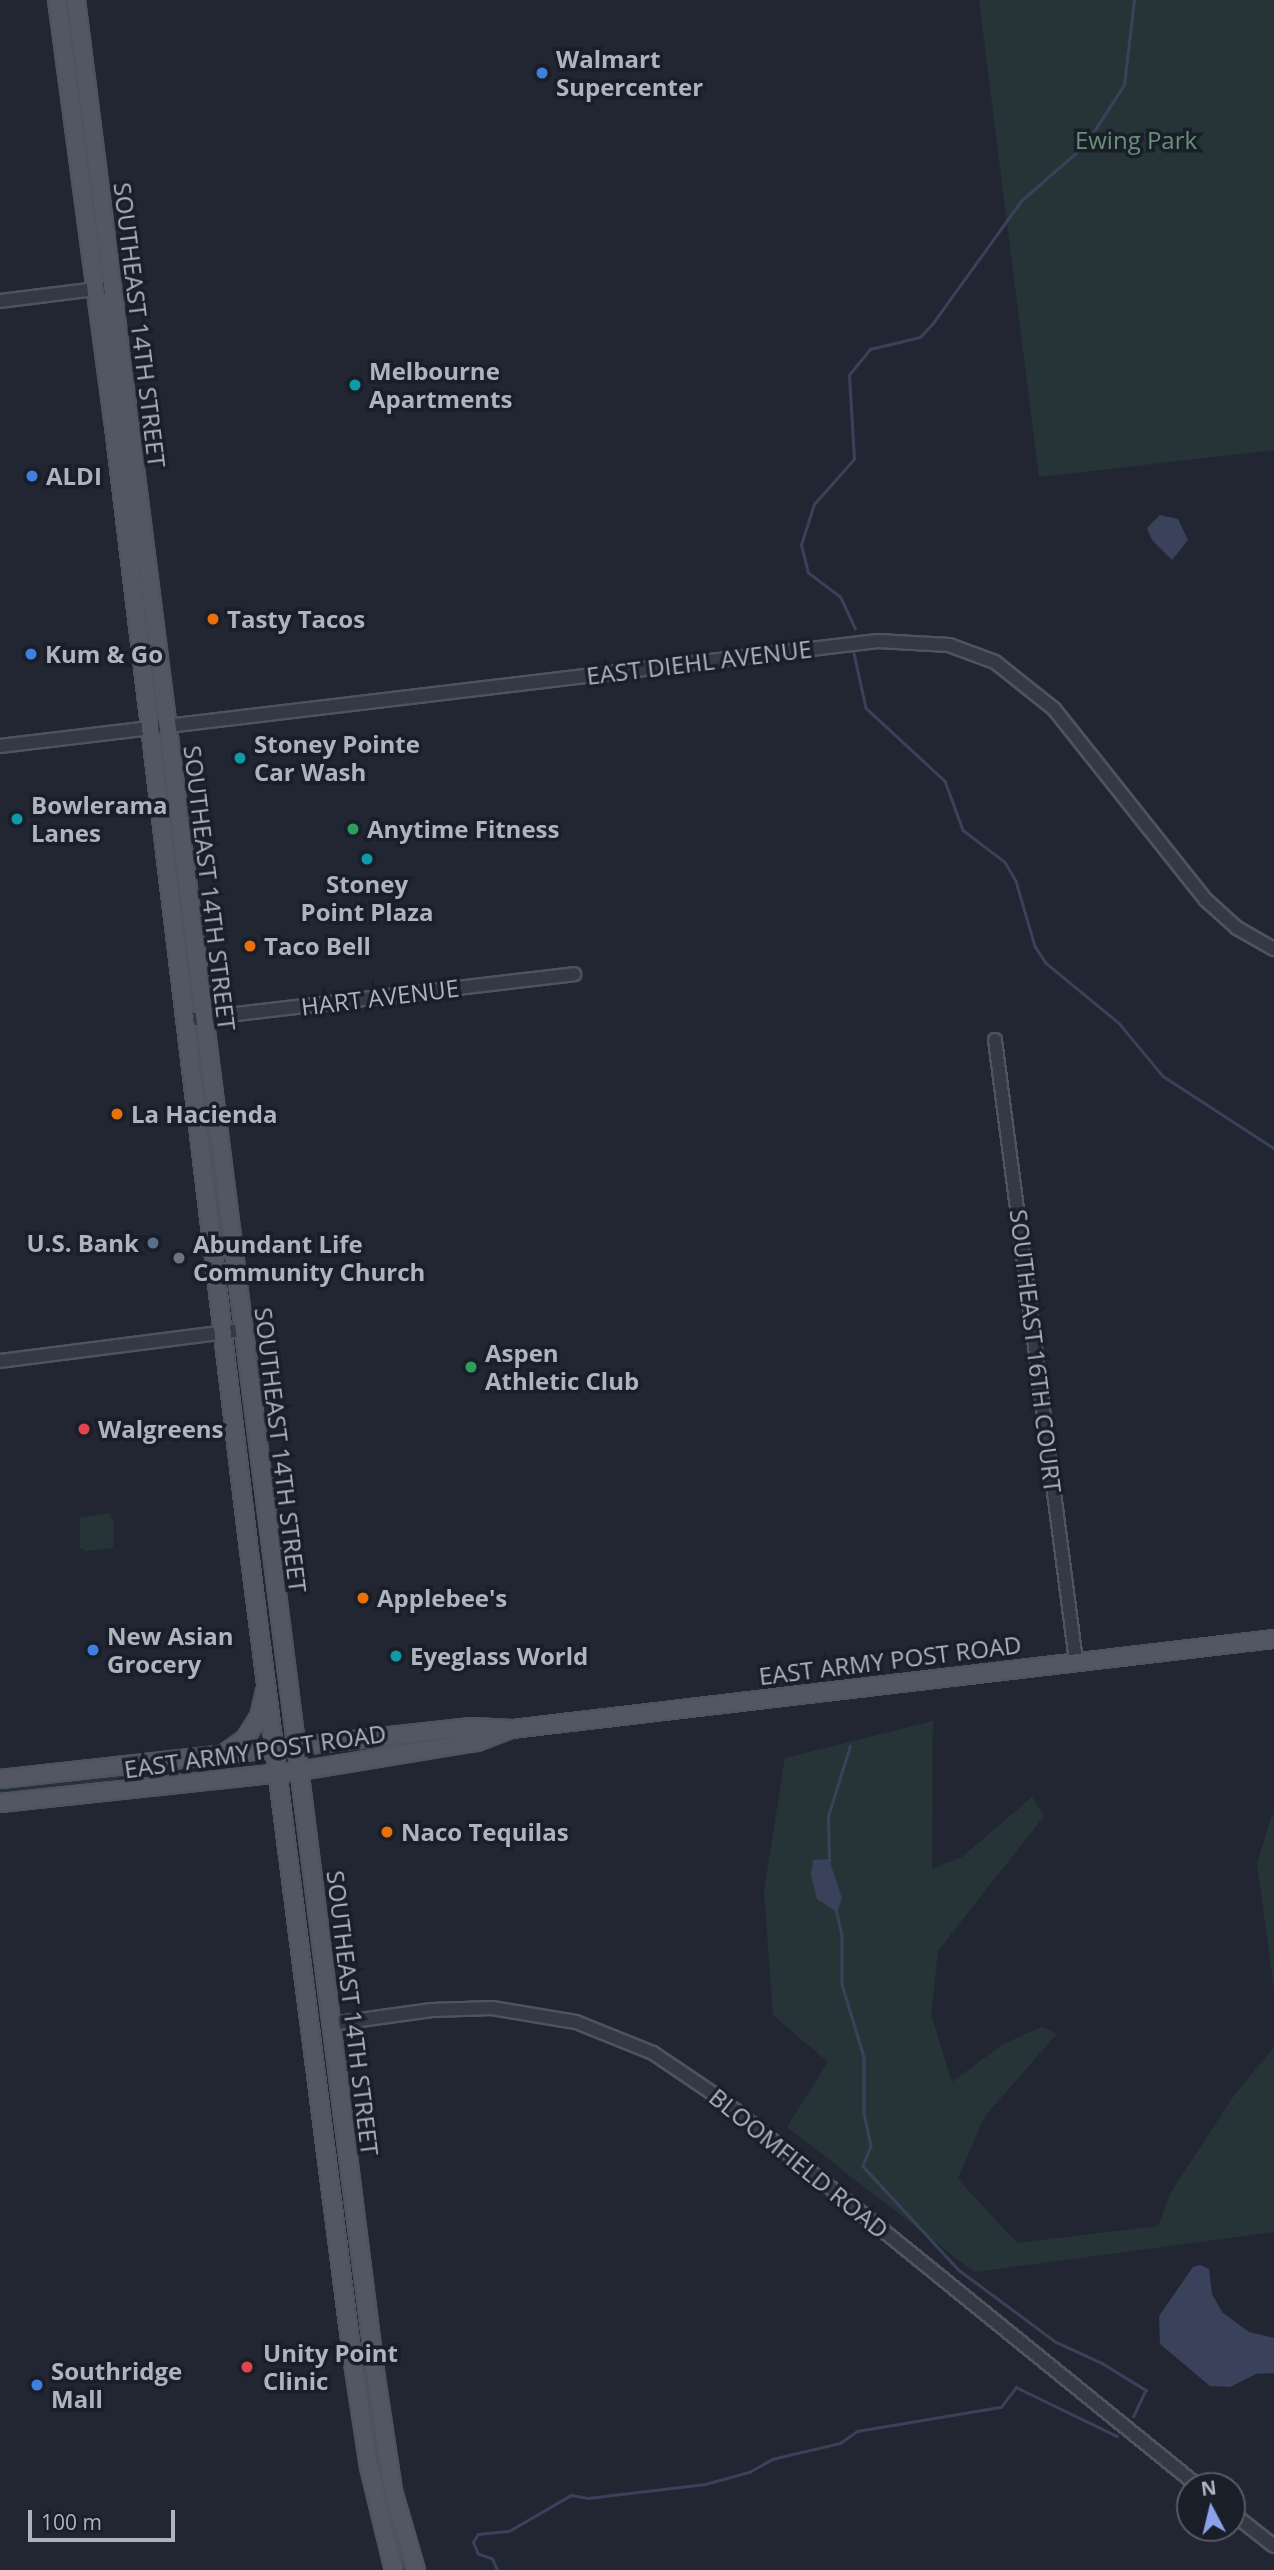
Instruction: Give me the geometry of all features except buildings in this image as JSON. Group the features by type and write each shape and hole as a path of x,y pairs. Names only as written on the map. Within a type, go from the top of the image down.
{"main road":[{"name":"SOUTHEAST 14TH STREET","path":"57,0 352,2356 369,2467 394,2570"},
{"name":"SOUTHEAST 14TH STREET","path":"76,0 242,1330 389,2465 415,2570"},
{"name":"EAST ARMY POST ROAD","path":"0,1779 471,1727 512,1729 1274,1639"},
{"path":"220,1756 252,1728 267,1684"},
{"name":"EAST ARMY POST ROAD","path":"0,1803 299,1771 477,1742 512,1729"}],"street":[{"path":"0,300 112,287"},
{"name":"EAST DIEHL AVENUE","path":"0,746 878,641 949,645 995,662 1054,709 1206,900 1237,928 1274,949"},
{"name":"HART AVENUE","path":"185,1020 574,974"},
{"name":"SOUTHEAST 16TH COURT","path":"995,1040 1076,1661"},
{"path":"0,1361 242,1330"},
{"name":"BLOOMFIELD ROAD","path":"331,2024 432,2010 492,2008 576,2022 653,2053 721,2099 1181,2472"},
{"path":"1246,2524 1274,2546"}],"green space":[{"name":"Ewing Park","path":"979,0 1274,0 1274,450 1039,477"},
{"path":"109,1513 114,1523 113,1548 85,1551 80,1548 80,1518"},
{"path":"933,1721 932,1869 962,1857 1032,1797 1044,1816 938,1951 931,2015 952,2082 1003,2044 1042,2027 1057,2034 984,2117 958,2179 1017,2243 1158,2226 1171,2192 1233,2097 1274,2047 1274,2232 974,2272 787,2127 828,2062 773,2015 764,1891 785,1758"},
{"path":"148,1770 148,1773 48,1793 0,1796 0,1787 4,1786"},
{"path":"1274,1815 1274,1988 1257,1863"}],"water":[{"path":"1160,515 1178,519 1188,540 1172,560 1152,540 1147,528"},
{"path":"829,1859 842,1898 837,1912 817,1899 811,1875 813,1860"},
{"path":"1200,2265 1209,2269 1212,2294 1222,2312 1249,2332 1274,2338 1274,2373 1256,2374 1230,2387 1210,2386 1160,2344 1159,2316 1193,2267"}],"waterway":[{"path":"855,629 840,597 808,573 801,545 814,504 854,459 849,375 870,349 920,337 1021,201 1085,145 1124,85 1134,0"},
{"path":"854,653 866,708 945,781 963,830 1005,862 1016,881 1035,946 1046,963 1119,1023 1163,1076 1274,1148"},
{"path":"829,1861 828,1816 850,1746"},
{"path":"836,1909 842,1935 842,1984 864,2057 864,2113 871,2146 863,2166 959,2270 1056,2342 1102,2363 1146,2390 1134,2416"},
{"path":"497,2570 492,2559 478,2554 473,2542 478,2534 509,2531 571,2495 588,2498 705,2484 749,2472 772,2459 840,2443 857,2431 1001,2407 1016,2387 1117,2436"}],"place":[{"name":"Walmart Supercenter","path":"542,73"},
{"name":"Melbourne Apartments","path":"355,385"},
{"name":"ALDI","path":"32,476"},
{"name":"Tasty Tacos","path":"213,619"},
{"name":"Kum & Go","path":"31,654"},
{"name":"Stoney Pointe Car Wash","path":"240,758"},
{"name":"Bowlerama Lanes","path":"17,819"},
{"name":"Anytime Fitness","path":"353,829"},
{"name":"Stoney Point Plaza","path":"367,859"},
{"name":"Taco Bell","path":"250,946"},
{"name":"La Hacienda","path":"117,1114"},
{"name":"U.S. Bank","path":"153,1243"},
{"name":"Abundant Life Community Church","path":"179,1258"},
{"name":"Aspen Athletic Club","path":"471,1367"},
{"name":"Walgreens","path":"84,1429"},
{"name":"Applebee's","path":"363,1598"},
{"name":"New Asian Grocery","path":"93,1650"},
{"name":"Eyeglass World","path":"396,1656"},
{"name":"Naco Tequilas","path":"387,1832"},
{"name":"Unity Point Clinic","path":"247,2367"},
{"name":"Southridge Mall","path":"37,2385"}]}
